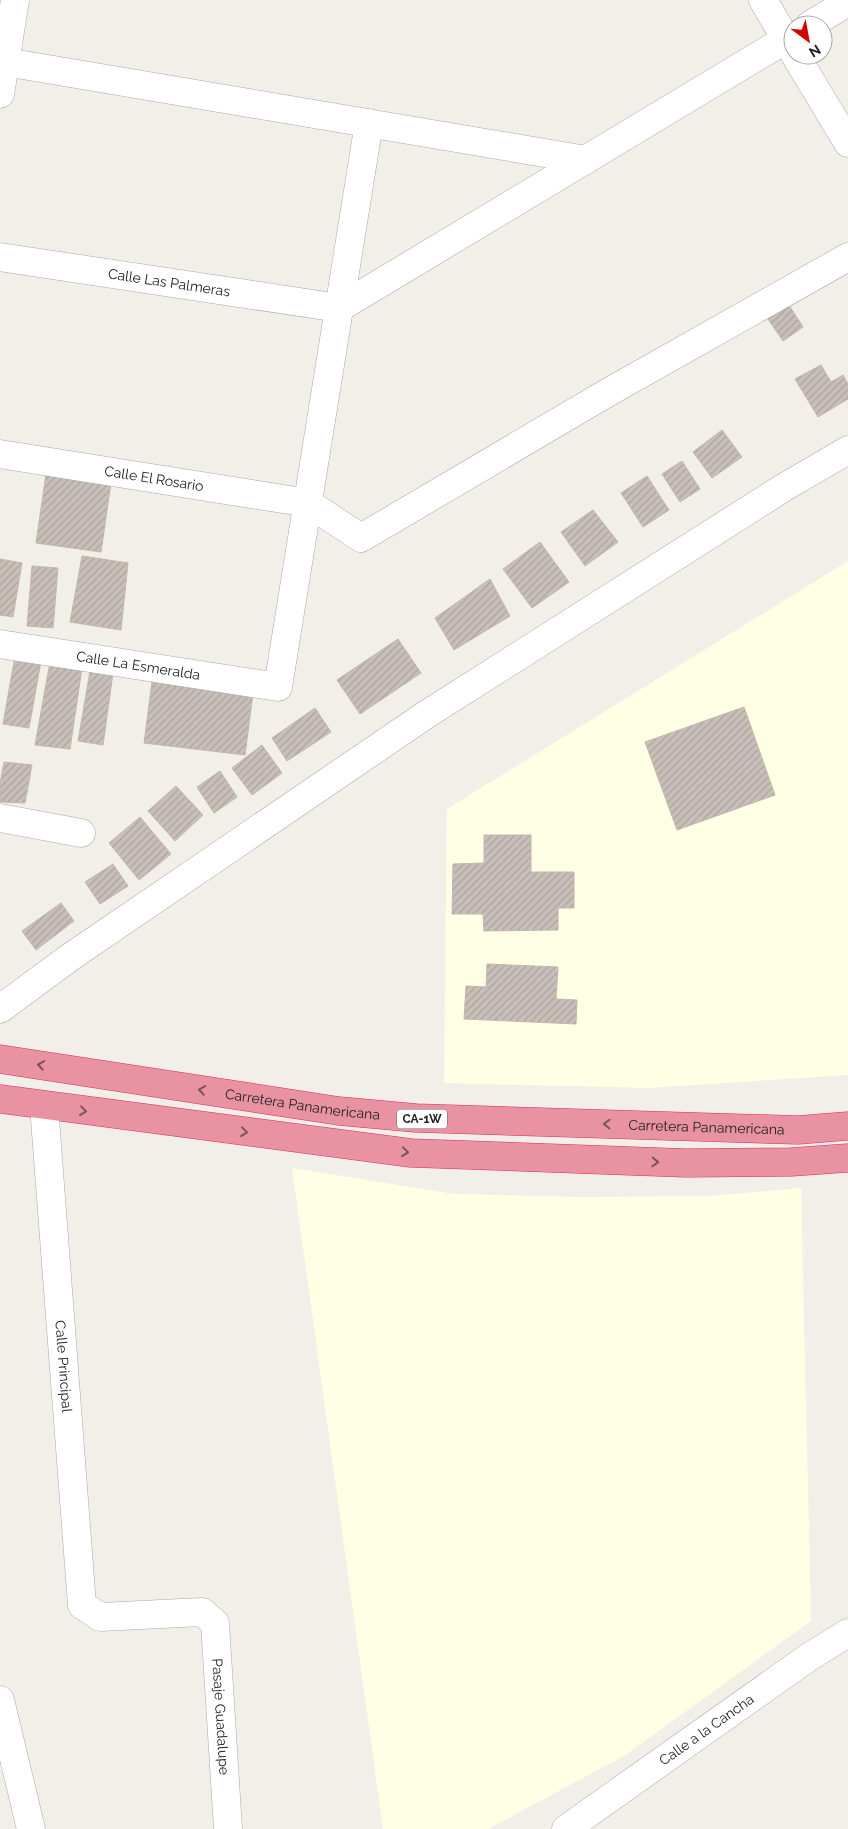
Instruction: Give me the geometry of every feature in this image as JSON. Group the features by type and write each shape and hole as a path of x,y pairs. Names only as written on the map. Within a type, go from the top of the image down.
{"highway":[{"name":"Carretera Panamericana","path":"0,1059 339,1111 416,1118 798,1130 848,1126"},
{"path":"0,1099 411,1153 686,1163 791,1162 848,1158"}],"street":[{"path":"0,94 2,62 15,0"},
{"path":"763,0 783,31"},
{"path":"827,15 848,2"},
{"path":"339,308 586,160 783,50"},
{"path":"2,62 586,160"},
{"path":"803,65 848,143"},
{"path":"369,123 308,503 360,538 608,393 848,257"},
{"name":"Calle Las Palmeras","path":"0,256 339,308"},
{"path":"0,1009 69,958 427,714 774,494 848,450"},
{"name":"Calle El Rosario","path":"0,454 308,503"},
{"name":"Calle La Esmeralda","path":"0,644 278,687 308,503"},
{"path":"0,818 81,833"},
{"name":"Calle Principal","path":"44,1106 82,1605 100,1617 202,1612"},
{"name":"Pasaje Guadalupe","path":"202,1612 215,1623 228,1829"},
{"name":"Calle a la Cancha","path":"566,1829 800,1663 848,1632"},
{"path":"0,1700 31,1829"}],"shaded area":[{"path":"848,561 848,1075 647,1088 444,1083 447,809"},
{"path":"292,1168 454,1194 581,1197 709,1196 801,1188 811,1621 624,1756 488,1829 383,1829"}],"building":[{"path":"787,302 803,327 783,341 766,316"},
{"path":"821,365 831,382 843,375 848,384 848,399 818,417 795,379"},
{"path":"722,430 742,457 712,478 693,452"},
{"path":"682,461 700,489 680,502 662,474"},
{"path":"46,474 111,483 101,552 36,543"},
{"path":"647,476 669,510 643,527 621,493"},
{"path":"593,510 618,542 585,566 561,532"},
{"path":"540,542 569,582 532,608 503,569"},
{"path":"82,556 128,563 121,630 70,622"},
{"path":"0,559 22,563 13,617 0,615"},
{"path":"32,566 58,568 53,628 27,626"},
{"path":"490,579 510,616 454,650 435,618"},
{"path":"398,639 421,673 360,714 337,680"},
{"path":"15,656 41,661 29,728 3,724"},
{"path":"50,662 82,668 70,749 35,745"},
{"path":"90,671 113,673 103,745 78,741"},
{"path":"153,674 254,686 245,755 144,743"},
{"path":"744,707 775,795 677,830 645,742"},
{"path":"315,708 331,732 287,761 272,738"},
{"path":"262,745 282,773 252,795 232,768"},
{"path":"4,762 32,765 25,803 0,802 0,784"},
{"path":"220,771 237,797 214,813 197,787"},
{"path":"176,786 203,815 175,841 148,811"},
{"path":"140,817 171,854 139,880 109,843"},
{"path":"484,835 531,835 531,872 574,872 574,908 558,908 558,930 484,931 483,914 452,914 453,864 484,863"},
{"path":"113,864 128,886 100,904 85,882"},
{"path":"61,903 74,921 36,950 22,931"},
{"path":"487,964 558,967 556,999 577,1000 576,1024 464,1019 466,986 486,987"}]}
